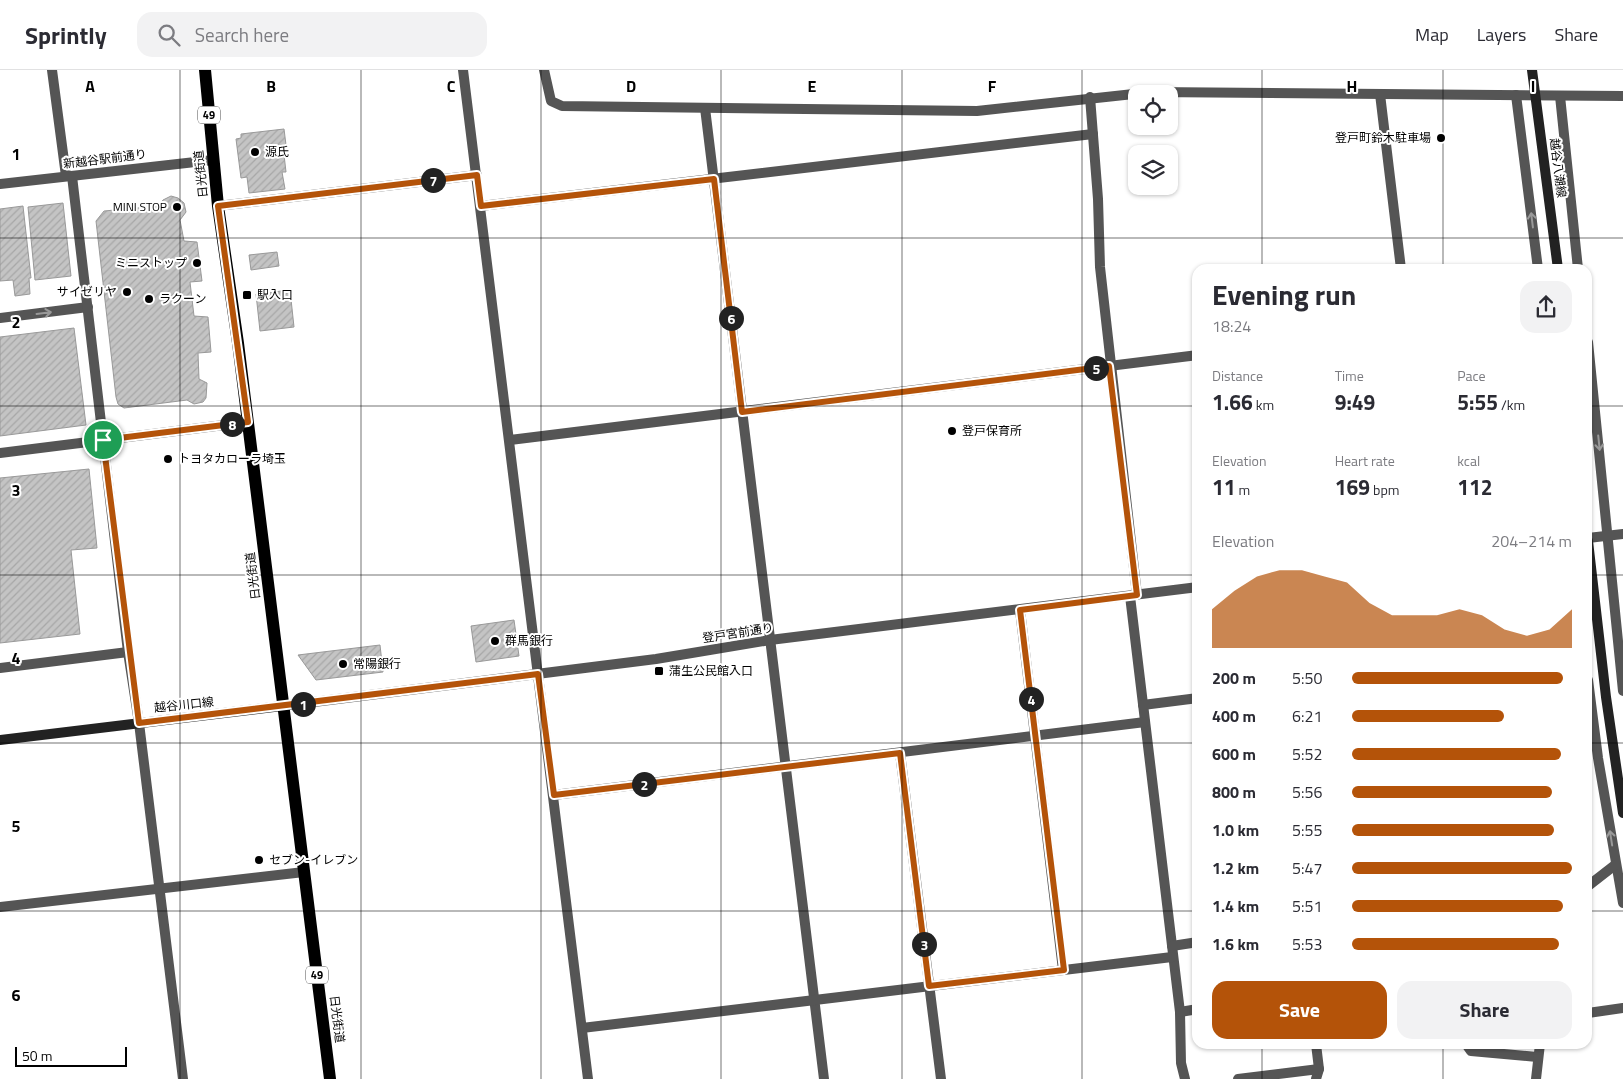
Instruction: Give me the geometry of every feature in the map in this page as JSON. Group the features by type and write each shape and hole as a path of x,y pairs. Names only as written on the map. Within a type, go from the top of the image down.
{"main road":[{"name":"日光街道","path":"205,70 218,206 248,422 330,1079"},
{"name":"越谷八潮線","path":"1532,70 1557,264"},
{"path":"1592,574 1606,697 1623,813"},
{"name":"越谷川口線","path":"0,740 282,706"}],"street":[{"path":"52,70 88,308 128,652 139,723 183,1079"},
{"path":"463,70 588,1079"},
{"path":"544,70 551,101 562,106 978,111 1090,97 1152,92 1623,96"},
{"path":"1380,94 1400,264"},
{"path":"1516,95 1537,264"},
{"path":"1560,96 1577,264"},
{"path":"1090,97 1100,268 1109,366 1134,595 1143,705 1180,1012 1182,1063 1185,1079"},
{"path":"705,108 824,1079"},
{"path":"481,206 1093,134"},
{"name":"新越谷駅前通り","path":"0,184 213,160"},
{"path":"218,206 477,175"},
{"path":"0,318 88,308"},
{"path":"510,440 1192,356"},
{"path":"1592,381 1623,691"},
{"path":"0,453 248,422"},
{"path":"1592,538 1623,534"},
{"name":"登戸宮前通り","path":"282,706 538,674 714,650 770,640 1192,588"},
{"path":"1020,610 1064,970"},
{"path":"0,668 128,652"},
{"path":"1143,705 1192,699"},
{"path":"554,795 1145,722"},
{"path":"900,753 941,1079"},
{"path":"1592,758 1623,903"},
{"path":"1592,883 1615,865"},
{"path":"0,907 304,872"},
{"path":"1172,946 1192,943"},
{"path":"582,1028 1172,957"},
{"path":"1592,1012 1623,1008"},
{"path":"1180,1012 1192,1010"},
{"path":"1238,1079 1318,1074 1316,1049"},
{"path":"1470,1049 1471,1051 1537,1057"},
{"path":"1536,1079 1539,1049"}],"building":[{"path":"284,129 286,145 283,146 286,172 282,172 285,189 249,193 247,177 241,178 236,139 241,138 241,134"},
{"name":"ラクーン","path":"171,196 178,198 184,203 186,212 180,220 184,241 197,242 202,281 190,282 194,316 208,317 211,352 198,353 199,379 207,383 206,398 203,402 194,404 187,400 124,408 118,404 116,397 96,221 104,211 159,206 163,200"},
{"path":"63,203 71,276 35,280 28,207"},
{"path":"23,206 31,278 29,278 30,294 15,296 13,280 0,281 0,209"},
{"path":"277,252 279,266 251,270 249,255"},
{"path":"290,290 294,327 260,331 256,294"},
{"path":"74,328 86,425 0,436 0,337"},
{"path":"89,469 97,548 71,550 80,634 0,643 0,478"},
{"name":"群馬銀行","path":"514,620 519,656 476,662 471,626"},
{"name":"常陽銀行","path":"380,645 383,672 316,680 298,655"}],"place":[{"name":"登戸町鈴木駐車場","path":"1441,138"},
{"name":"源氏","path":"255,152"},
{"name":"MINI STOP","path":"177,207"},
{"name":"ミニストップ","path":"197,263"},
{"name":"サイゼリヤ","path":"127,292"},
{"name":"駅入口","path":"247,295"},
{"name":"ラクーン","path":"149,299"},
{"name":"登戸保育所","path":"952,431"},
{"name":"トヨタカローラ埼玉","path":"168,459"},
{"name":"群馬銀行","path":"495,641"},
{"name":"常陽銀行","path":"343,664"},
{"name":"蒲生公民館入口","path":"659,671"},
{"name":"セブン-イレブン","path":"259,860"}],"route":[{"path":"477,175 481,206 714,179 742,412 1109,366 1137,595 1020,610 1064,970 929,986 900,753 554,795 538,674 139,723 128,652 103,440 248,422 218,206 477,175"}]}
